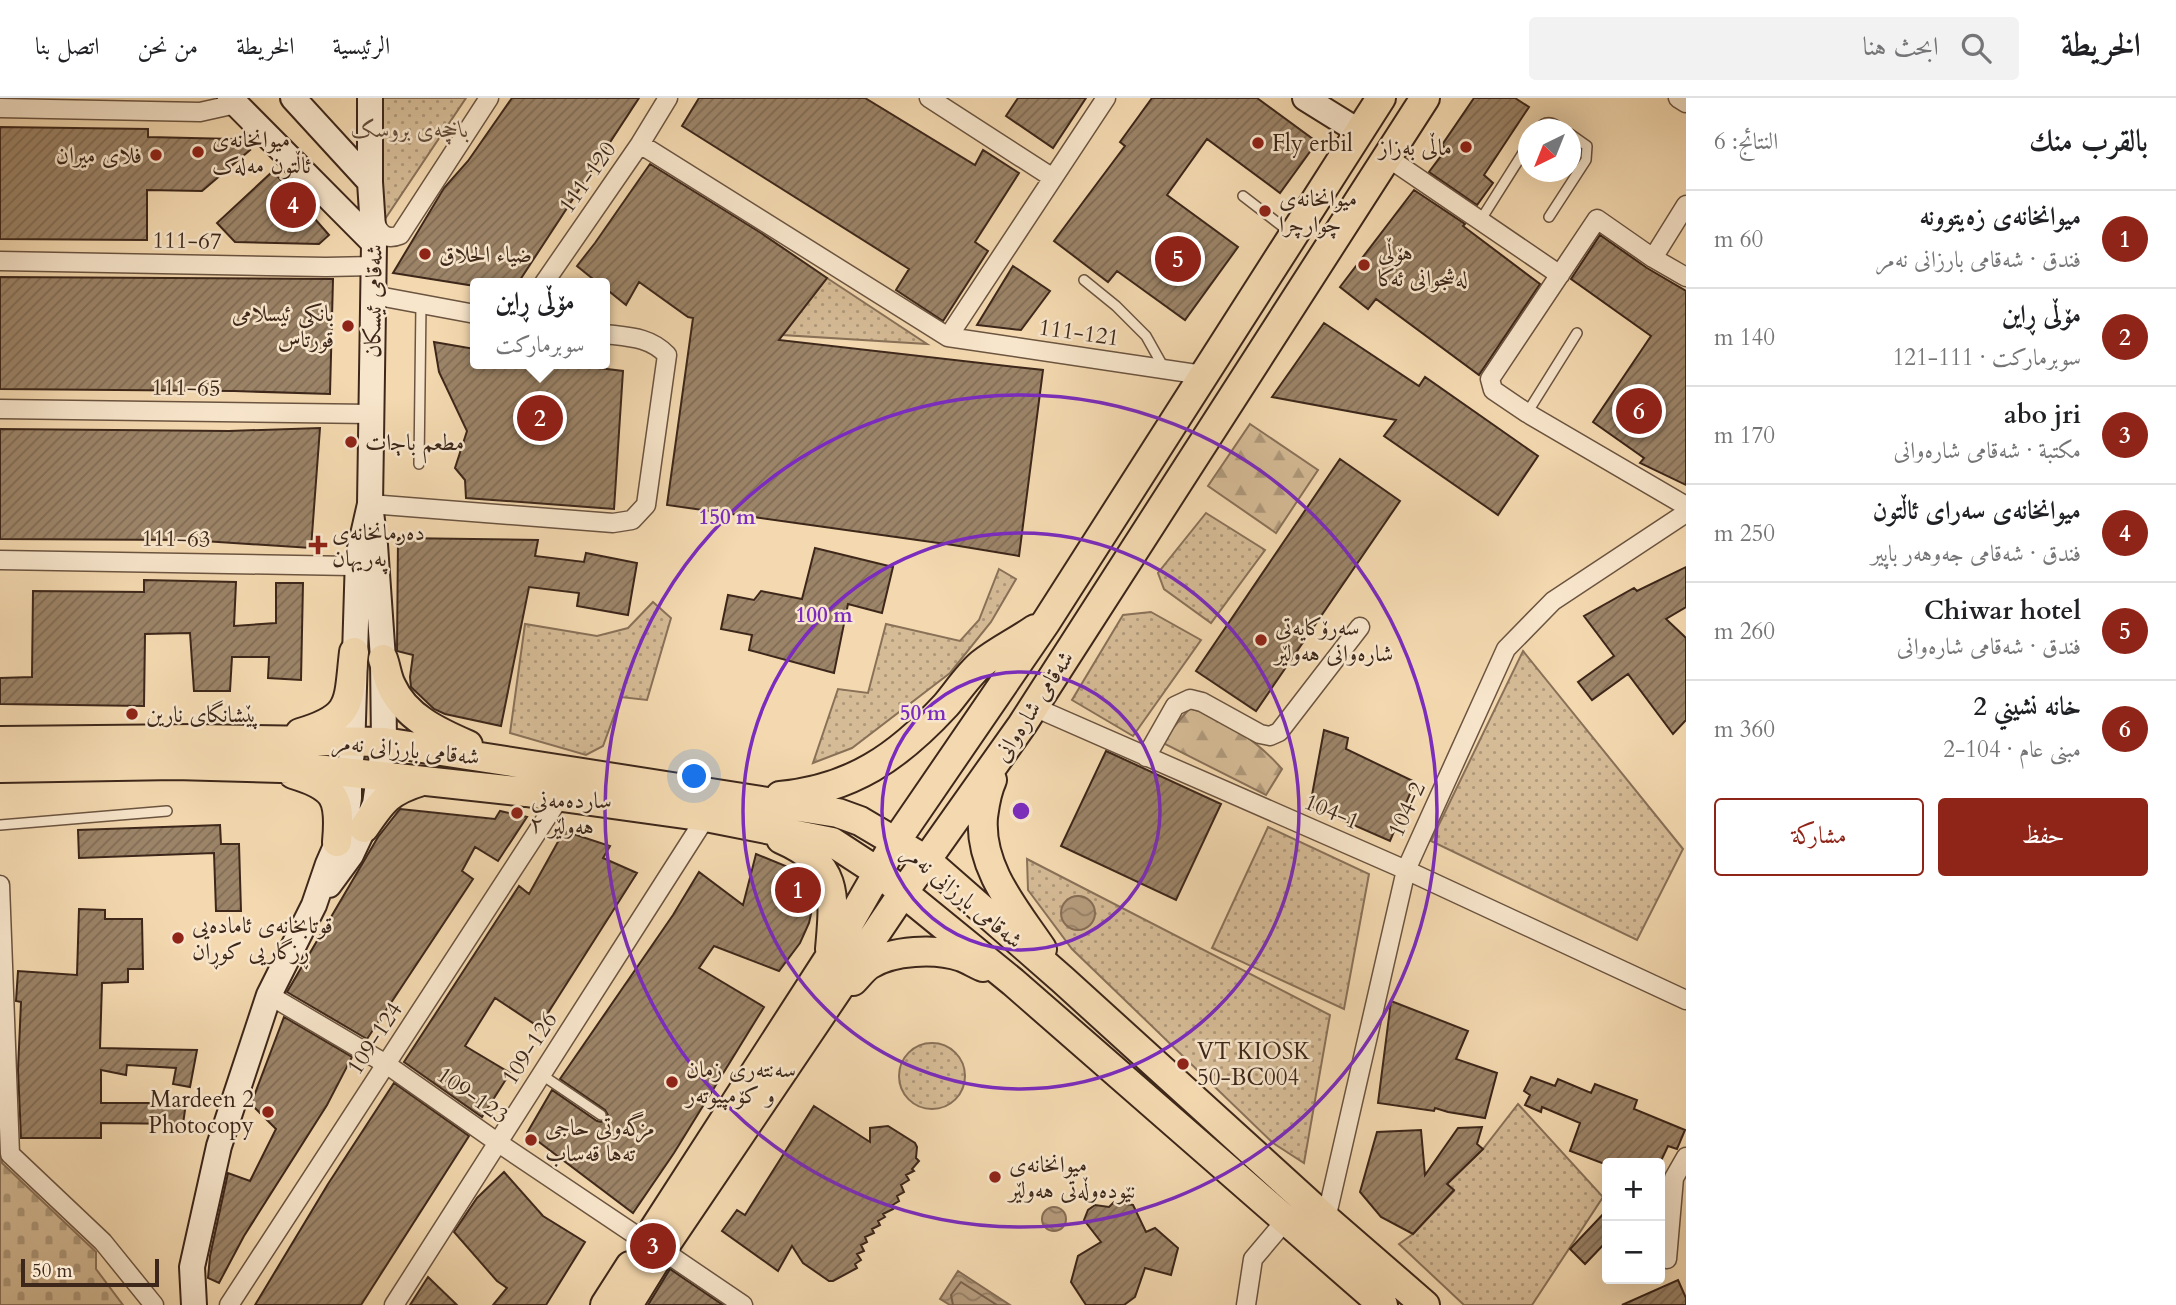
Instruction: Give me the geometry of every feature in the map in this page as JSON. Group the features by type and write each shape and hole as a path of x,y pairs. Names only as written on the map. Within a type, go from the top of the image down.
{"main road":[{"path":"293,98 370,182"},
{"name":"شەقامی ئیسکان","path":"314,905 351,855 375,804 384,742 383,659 370,504 374,254 370,182 370,98"},
{"path":"1305,98 1358,131"},
{"name":"شەقامی شارەوانی","path":"628,1305 654,1246 829,958 896,841 1046,622 1381,98"},
{"name":"شەقامی شارەوانی","path":"605,1305 654,1246 828,1004 1028,716 1425,98"},
{"path":"233,101 374,254"},
{"name":"شەقامی ئیسکان","path":"314,905 327,864 345,825 350,792 358,557 370,504"},
{"path":"749,813 795,795 842,783 894,754 918,734 980,665 1046,622"},
{"path":"280,740 317,728 342,713 350,695 354,652"},
{"path":"383,659 391,685 405,707 428,726 506,761"},
{"path":"1028,716 985,793 983,840 987,859 999,885 1063,980"},
{"name":"شەقامی بارزانی نەمر","path":"0,741 280,740 351,755 380,775 706,817 749,813 838,813 860,821 926,860 1424,1305"},
{"name":"شەقامی بارزانی نەمر","path":"0,768 175,765 316,769 384,742 506,761 749,813 832,842 878,872 1013,982 1383,1305"},
{"path":"256,767 302,776 329,790 334,795 337,808 337,842"},
{"path":"364,828 392,792 424,781"},
{"path":"749,813 810,854 824,870 832,894 829,958"},
{"path":"194,1305 192,1266 219,1146 269,995 314,905"},
{"path":"828,1004 870,964 891,956 914,952 937,952 962,957 1013,982"}],"street":[{"path":"373,218 382,234 390,238 400,235 489,98"},
{"name":"111-120","path":"547,278 640,144 668,98"},
{"path":"929,98 1053,178"},
{"path":"640,144 947,337 1106,98"},
{"path":"1678,98 1686,103"},
{"path":"0,108 200,112 233,101"},
{"path":"1387,157 1560,275"},
{"path":"1653,258 1686,205"},
{"path":"1686,277 1597,219 1490,379 1493,390 1527,413 1686,506"},
{"name":"111-67","path":"0,261 326,267 374,254"},
{"path":"373,295 470,313"},
{"path":"370,504 612,523 632,520 646,505 667,355 657,345 644,339 610,335"},
{"name":"111-121","path":"947,337 1203,375"},
{"name":"111-65","path":"0,409 371,414"},
{"name":"104-2","path":"1326,1219 1406,870 1506,649 1553,601 1686,513"},
{"name":"111-63","path":"0,560 351,566"},
{"path":"1146,757 1175,706 1190,699 1202,702 1260,734 1270,736 1279,732 1360,627"},
{"name":"104-1","path":"1028,716 1146,757 1406,870 1685,997"},
{"name":"109-124","path":"229,1305 560,797"},
{"name":"109-126","path":"394,1305 706,817"},
{"path":"0,885 3,1056 10,1154 103,1242 154,1305"},
{"name":"109-123","path":"269,995 386,1064 743,1305"},
{"path":"1667,1259 1674,1178 1686,1157"},
{"path":"1247,1305 1252,1259 1285,1221"}],"lane":[{"path":"1581,142 1587,146 1586,160 1581,168"},
{"path":"1480,221 1518,161"},
{"path":"1549,216 1571,182"},
{"path":"1243,196 1293,234"},
{"path":"1084,280 1116,306 1146,336 1165,369"},
{"path":"419,464 421,304"},
{"path":"1527,413 1577,333"},
{"path":"0,825 167,811"},
{"path":"542,1074 601,1115"}],"green space":[{"name":"باخچەی بروسک","path":"380,98 466,98 381,225"},
{"path":"827,278 927,344 783,335"},
{"path":"1250,424 1318,470 1276,533 1208,486"},
{"path":"1206,513 1265,550 1211,623 1164,589 1158,573"},
{"path":"999,569 1016,579 991,622 950,673 852,748 813,763 838,689 868,693 886,624 960,641 979,620"},
{"path":"653,602 671,618 647,700 621,697 603,746 586,755 510,733 525,624 597,636 628,628"},
{"path":"1151,612 1201,640 1133,736 1072,700 1123,615"},
{"path":"1523,651 1683,849 1637,940 1431,841"},
{"path":"1190,708 1216,718 1240,732 1282,769 1266,795 1161,742"},
{"path":"1268,827 1369,874 1344,1009 1212,948"},
{"path":"1027,859 1330,1015 1304,1163 1273,1143 1072,949 1028,890"},
{"path":"926,1043 938,1043 956,1052 963,1063 963,1089 956,1100 945,1107 926,1109 913,1104 904,1095 899,1082 899,1070 904,1057 913,1048"},
{"path":"1518,1104 1602,1196 1532,1305 1464,1305 1399,1244 1413,1234 1454,1191 1447,1184 1483,1149"},
{"path":"0,1141 2,1163 96,1252 96,1269 123,1305 0,1305"}],"water":[{"path":"1078,896 1090,901 1095,913 1090,925 1078,930 1066,925 1061,913 1066,901"},
{"path":"1054,1207 1063,1210 1066,1219 1063,1228 1054,1231 1045,1228 1042,1219 1045,1210"},
{"path":"958,1271 1010,1305 950,1305 940,1299"}],"building":[{"path":"512,98 639,98 521,278 470,278 470,285 393,273 444,188 468,161"},
{"path":"699,98 865,98 975,165 983,150 1019,173 975,242 988,251 943,321 896,290 909,269 682,126"},
{"path":"1018,98 1086,98 1053,148 1006,116"},
{"path":"1152,98 1257,98 1317,142 1280,193 1207,139 1167,195 1238,247 1185,320 1117,271 1108,282 1054,241 1125,146 1120,142"},
{"path":"1474,98 1515,98 1529,107 1521,119 1518,119 1518,124 1484,175 1493,183 1477,205 1429,172 1446,149 1442,145"},
{"path":"0,127 148,129 148,137 234,139 250,150 202,191 147,190 147,240 0,239"},
{"path":"650,164 827,278 779,340 1043,370 1019,556 667,505 693,318 639,282 626,305 610,292 610,278 592,278 577,266"},
{"path":"273,171 329,235 319,244 235,242 217,223"},
{"path":"1414,190 1465,224 1463,226 1540,284 1479,375 1376,299 1368,309 1340,287"},
{"path":"1600,235 1686,291 1686,485 1640,463 1644,458 1593,422 1651,336 1571,279"},
{"path":"1013,266 1050,291 1021,330 977,325"},
{"path":"0,277 333,279 330,394 0,389"},
{"path":"1324,323 1419,386 1425,377 1538,456 1498,515 1384,436 1396,420 1272,397"},
{"path":"434,342 470,348 470,369 623,371 614,509 466,498 465,480 455,468 467,431 439,372"},
{"path":"320,428 311,548 188,540 0,539 0,429 229,431"},
{"name":"سەرۆکایەتی شارەوانی هەولێر","path":"1340,459 1400,501 1256,711 1196,671"},
{"path":"398,538 538,540 535,556 584,562 586,553 637,563 628,615 577,606 579,593 529,587 501,726 445,714 434,709 411,687 413,655 397,651"},
{"path":"815,548 893,567 882,613 848,604 834,673 749,650 752,635 721,629 728,595 754,600 761,591 802,599"},
{"path":"1686,567 1686,607 1666,619 1686,638 1686,720 1673,734 1628,674 1592,700 1578,682 1614,656 1584,616 1634,588 1637,591"},
{"path":"144,580 236,582 234,626 276,623 276,583 303,583 301,680 268,678 269,657 232,657 230,691 194,691 190,633 145,634 144,706 0,704 0,678 32,677 33,591 144,592"},
{"path":"1324,730 1348,738 1346,749 1415,782 1390,841 1310,806"},
{"path":"1106,751 1221,804 1176,900 1061,846"},
{"path":"400,809 495,819 500,811 527,817 498,861 475,847 462,871 473,879 367,1039 287,992 378,837"},
{"path":"220,825 221,844 239,844 241,911 216,911 214,853 79,858 78,830"},
{"path":"564,831 610,846 603,858 637,873 539,1027 495,998 465,1046 510,1073 482,1117 404,1062 519,886 529,894"},
{"path":"756,854 793,869 813,888 815,896 809,923 800,943 779,971 714,946 699,968 764,1007 674,1153 633,1213 527,1133 552,1090 597,1121 606,1119 608,1115 605,1110 560,1079 673,915 699,872 743,905"},
{"path":"79,909 105,910 105,919 142,919 143,969 128,969 128,982 102,983 100,1048 197,1050 190,1087 173,1084 176,1068 127,1065 126,1075 101,1070 101,1103 186,1103 183,1124 101,1123 101,1138 21,1138 18,1070 21,1002 16,1001 18,971 77,975"},
{"path":"1391,1001 1468,1031 1456,1059 1497,1073 1485,1118 1435,1108 1434,1111 1378,1103"},
{"path":"284,1017 352,1057 327,1105 244,1236 219,1283 208,1278 210,1256 228,1173 250,1181 276,1129 251,1104"},
{"path":"1531,1077 1555,1086 1558,1079 1591,1093 1595,1084 1637,1100 1634,1109 1685,1130 1677,1149 1668,1146 1662,1158 1602,1158 1602,1163 1570,1151 1580,1123 1542,1107 1541,1112 1525,1105 1530,1095 1524,1091"},
{"path":"394,1083 469,1136 361,1305 255,1305 328,1184"},
{"path":"814,1106 870,1142 870,1128 888,1126 915,1143 916,1158 919,1161 912,1169 914,1171 906,1175 909,1180 901,1185 904,1192 897,1196 899,1201 891,1206 893,1209 883,1214 885,1217 878,1221 880,1225 872,1229 874,1233 865,1237 867,1242 861,1245 864,1251 857,1254 861,1260 855,1264 857,1268 833,1281 803,1263 792,1246 778,1271 722,1231 737,1210 745,1215"},
{"path":"1482,1127 1477,1144 1483,1149 1447,1184 1454,1190 1413,1234 1381,1217 1360,1192 1377,1132 1421,1130 1425,1175 1458,1128"},
{"path":"504,1172 543,1216 585,1242 546,1305 493,1305 507,1288 497,1281 454,1232 477,1198"},
{"path":"1114,1202 1133,1205 1146,1232 1155,1228 1178,1248 1171,1275 1145,1268 1135,1297 1124,1305 1086,1305 1071,1282 1078,1256 1101,1242 1084,1220 1088,1210 1095,1205 1109,1207"},
{"path":"1602,1215 1602,1246 1585,1264 1570,1249"},
{"path":"670,1269 689,1282 723,1305 648,1305"},
{"path":"428,1277 457,1305 410,1305"},
{"path":"1678,1280 1686,1298 1686,1305 1622,1305"}],"place":[{"name":"Fly erbil","path":"1258,143"},
{"name":"ماڵی بەزاز","path":"1466,147"},
{"name":"میوانخانەی ئاڵتون مەلەک","path":"198,152"},
{"name":"فلای میران","path":"156,155"},
{"name":"میوانخانەی سەرای ئاڵتون","path":"293,205"},
{"name":"میوانخانەی چوارچرا","path":"1265,211"},
{"name":"ضياء الحلاق","path":"425,254"},
{"name":"Chiwar hotel","path":"1178,259"},
{"name":"هۆڵی لەشجوانی ئەکا","path":"1364,265"},
{"name":"بانکی ئیسلامی قورتاس","path":"348,326"},
{"name":"خانه نشيني 2","path":"1639,411"},
{"name":"مۆڵی ڕاین","path":"540,418"},
{"name":"مطعم باﭴات","path":"351,442"},
{"name":"دەرمانخانەی پەریهان","path":"318,545"},
{"name":"سەرۆکایەتی شارەوانی هەولێر","path":"1261,640"},
{"name":"پێشانگای نارین","path":"132,714"},
{"name":"ساردەمەنی هەولێر ٢","path":"517,813"},
{"name":"میوانخانەی زەیتوونە","path":"798,890"},
{"name":"قوتابخانەی ئامادەیی ڕزگاریی کوڕان","path":"178,938"},
{"name":"VT KIOSK 50-BC004","path":"1183,1064"},
{"name":"سەنتەری زمان و کۆمپیوتەر","path":"672,1082"},
{"name":"Mardeen 2 Photocopy","path":"268,1112"},
{"name":"مزگەوتی حاجی تەها قەساب","path":"531,1140"},
{"name":"میوانخانەی نێودەوڵەتی هەولێر","path":"995,1177"},
{"name":"abo jri","path":"653,1246"}]}
